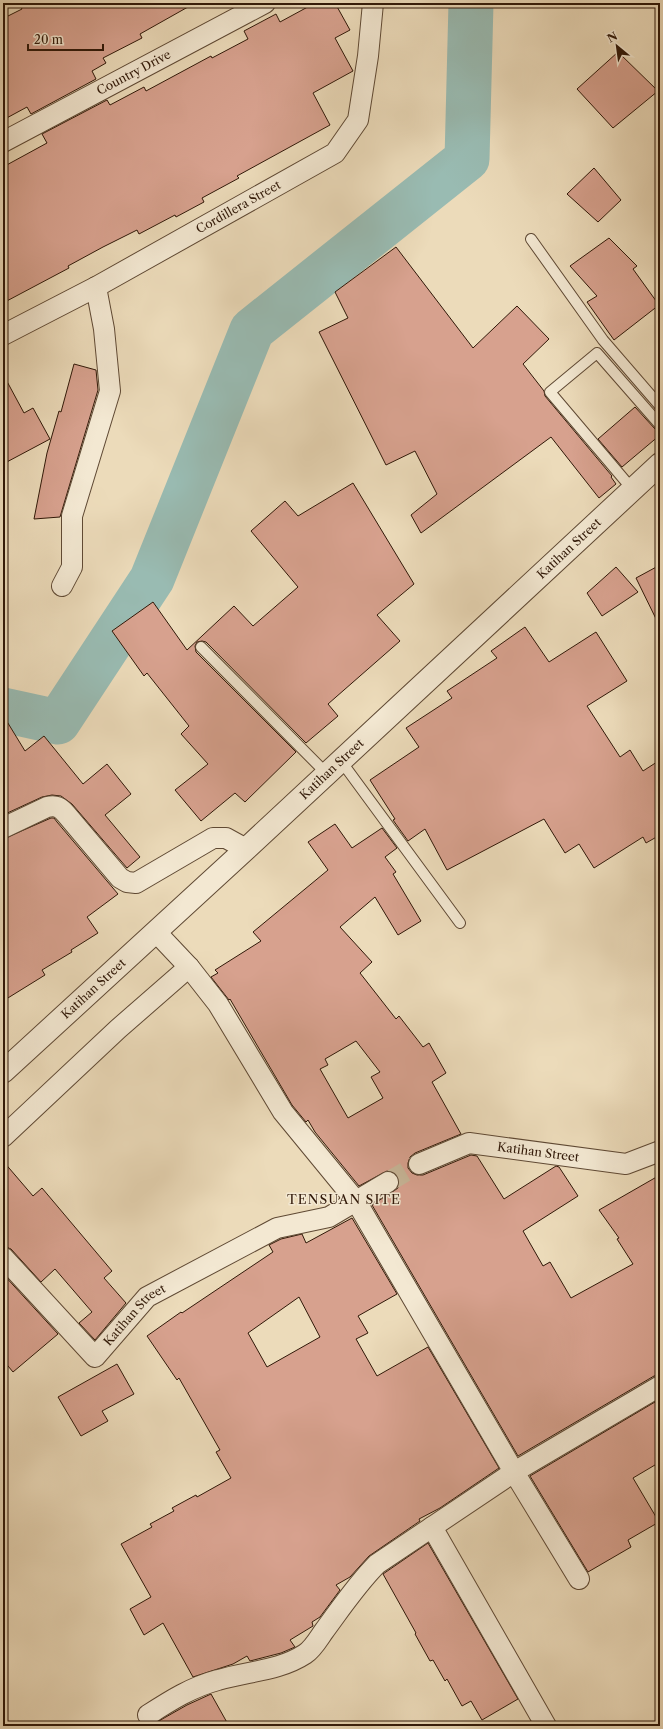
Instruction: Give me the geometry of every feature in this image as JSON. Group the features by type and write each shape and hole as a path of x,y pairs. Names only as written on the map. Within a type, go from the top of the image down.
{"street":[{"name":"Country Drive","path":"3,142 265,3"},
{"name":"Cordillera Street","path":"3,335 96,287 335,153 358,120 368,56 373,3"},
{"path":"62,586 72,568 72,516 110,391 104,329 96,287"},
{"name":"Katihan Street","path":"3,1072 334,768 660,464"},
{"path":"3,828 54,805 61,808 120,878 127,882 136,883 213,838 226,838 246,849"},
{"path":"156,932 189,967 218,1004 283,1112 356,1201 514,1472 579,1579"},
{"path":"3,1137 118,1029 189,967"},
{"name":"Katihan Street","path":"419,1164 469,1143 626,1164 660,1151"},
{"name":"Katihan Street","path":"3,1257 95,1357 147,1297 277,1228 329,1217 388,1182"},
{"path":"148,1715 180,1694 199,1685 220,1679 275,1668 291,1662 307,1653 361,1580 377,1564 514,1472 660,1386"},
{"path":"432,1527 546,1726"}],"lane":[{"path":"531,239 603,340 660,406"},
{"path":"633,490 550,392 597,353 660,425"},
{"path":"201,647 334,768 460,923"}],"building":[{"path":"19,3 195,3 140,34 142,38 103,58 106,63 92,71 96,79 31,114 27,107 3,120 3,28 6,17 22,9"},
{"path":"315,3 335,3 350,30 335,38 353,71 313,93 330,125 237,176 239,178 202,198 204,202 139,234 137,230 103,247 68,266 69,268 3,303 3,167 47,143 42,134 107,100 110,105 144,87 146,91 211,56 212,58 248,39 244,31 276,14 280,22"},
{"path":"618,52 658,91 613,128 577,89"},
{"path":"594,168 621,200 598,222 567,194"},
{"path":"609,238 637,266 633,269 659,305 614,340 587,302 597,296 570,266"},
{"path":"396,247 473,348 517,306 549,339 523,364 544,391 545,396 612,476 611,477 616,484 599,498 551,437 421,533 411,515 437,494 415,451 386,465 319,332 348,318 335,292"},
{"path":"74,364 96,370 98,390 60,517 34,519 47,453 59,411 61,412"},
{"path":"3,374 24,413 33,408 50,439 3,464"},
{"path":"635,407 655,429 660,431 660,435 622,467 598,439"},
{"path":"353,483 414,584 377,615 400,641 328,704 338,716 306,743 206,642 197,642 195,646 196,652 296,752 245,802 235,793 201,821 175,790 208,764 181,734 189,726 147,673 144,676 112,631 153,602 187,650 234,606 253,626 298,587 251,531 285,501 298,516"},
{"path":"660,565 660,627 636,578"},
{"path":"616,567 638,592 602,616 587,593"},
{"path":"525,627 549,662 596,632 627,681 587,706 620,757 630,750 643,771 660,760 660,835 646,843 643,837 594,868 579,844 565,853 544,819 447,870 425,829 408,841 393,820 395,819 370,780 419,747 406,728 452,698 447,691 497,658 491,651"},
{"path":"3,715 25,751 44,736 83,784 107,764 131,794 105,815 140,857 127,868 72,804 61,796 52,795 42,797 3,815"},
{"path":"54,818 118,894 87,917 98,933 71,950 72,952 42,970 45,975 3,1001 3,839"},
{"path":"335,824 352,848 382,828 397,848 385,857 396,872 393,874 421,921 398,935 375,897 340,927 372,962 360,973 396,1019 399,1016 423,1047 429,1043 446,1073 432,1082 461,1134 415,1153 410,1157 408,1163 408,1168 412,1173 423,1175 471,1155 477,1156 504,1199 556,1166 559,1167 578,1196 523,1231 543,1266 550,1262 571,1298 633,1264 617,1239 619,1238 599,1210 660,1175 660,1375 654,1376 518,1456 372,1205 398,1188 398,1176 393,1172 387,1171 359,1186 315,1132 308,1120 306,1122 292,1105 230,999 229,1000 211,977 218,973 215,970 261,941 253,932 328,870 308,842","holes":["356,1041 380,1072 371,1077 383,1098 348,1118 320,1069 328,1065 325,1059"]},
{"path":"3,1161 33,1196 42,1188 112,1271 104,1278 126,1303 95,1340 79,1323 92,1312 55,1269 41,1282 11,1249 3,1246"},
{"path":"352,1218 397,1294 358,1316 368,1333 356,1339 377,1376 428,1347 499,1468 440,1508 419,1519 420,1521 369,1556 350,1577 336,1585 340,1590 320,1617 312,1622 313,1626 290,1640 295,1647 281,1653 250,1661 247,1656 233,1664 193,1677 163,1623 144,1635 130,1609 151,1597 121,1544 152,1527 150,1524 174,1511 172,1508 196,1495 197,1497 231,1478 216,1452 220,1450 179,1378 177,1380 147,1336 273,1252 269,1245 281,1239 302,1234 306,1243","holes":["299,1297 320,1337 267,1367 248,1333"]},
{"path":"3,1274 58,1334 13,1372 3,1360"},
{"path":"117,1364 134,1394 102,1411 108,1421 81,1436 58,1397"},
{"path":"660,1399 660,1462 633,1478 659,1522 628,1540 631,1547 588,1572 530,1476"},
{"path":"428,1543 518,1699 482,1720 471,1701 462,1706 447,1679 445,1681 433,1660 430,1661 383,1574"},
{"path":"211,1694 229,1726 150,1726 187,1705"}],"waterway":[{"path":"3,710 58,722 152,579 252,330 467,159 471,3"}],"tunnel":[{"path":"388,1182 419,1164"}],"district":[{"name":"TENSUAN SITE","path":"344,1199"}]}
